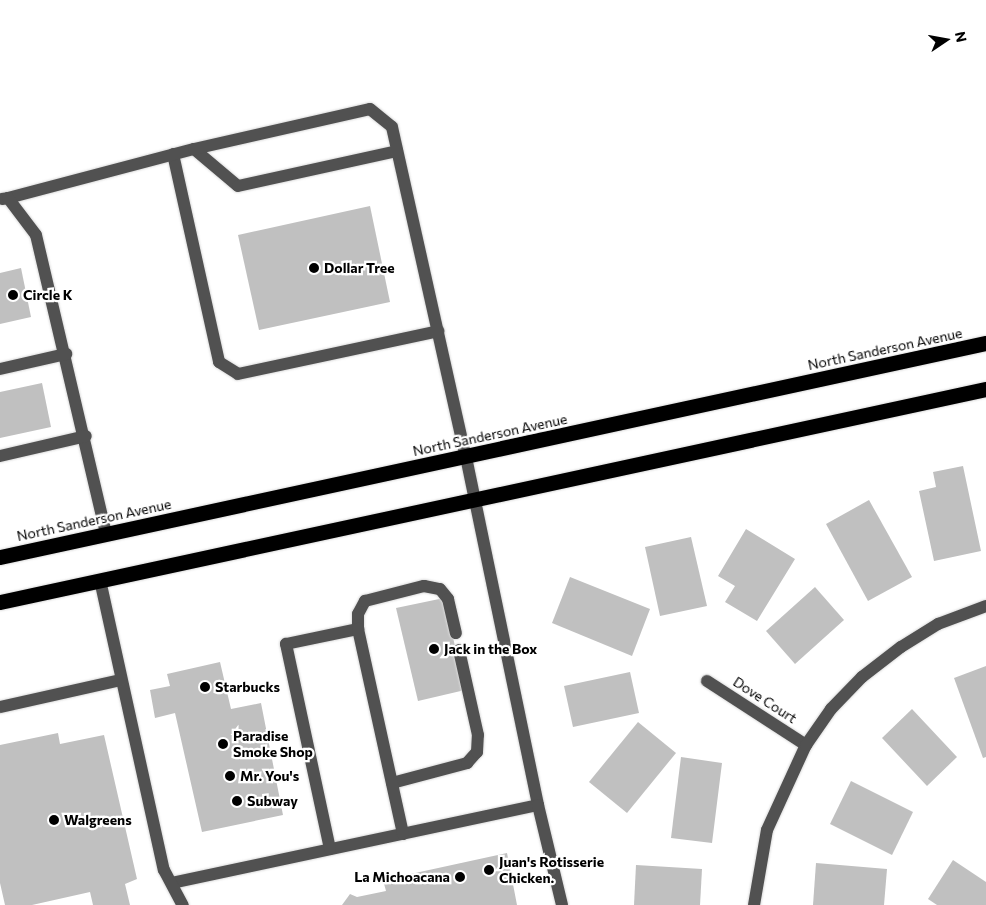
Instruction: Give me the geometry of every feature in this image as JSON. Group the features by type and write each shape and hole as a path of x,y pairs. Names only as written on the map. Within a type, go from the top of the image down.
{"highway":[{"name":"North Sanderson Avenue","path":"0,558 986,343"},
{"path":"0,602 474,498 986,389"}],"street":[{"path":"106,534 86,436 36,235 4,199 172,154 370,109 392,127 466,456 538,805 562,905"},
{"path":"194,149 238,186 397,151"},
{"path":"172,154 220,362 238,374 438,331"},
{"path":"0,369 66,354"},
{"path":"0,456 86,436"},
{"path":"100,580 164,870 183,905"},
{"path":"403,834 358,629 358,614 365,601 424,586 440,590 448,599 456,633"},
{"path":"754,905 767,830 806,745 831,709 862,677 938,624 986,606"},
{"path":"330,849 286,644 358,629"},
{"path":"392,783 467,763 477,752 478,735 459,650"},
{"path":"0,706 121,680"},
{"name":"Dove Court","path":"707,681 806,745"},
{"path":"172,883 538,805"}],"building":[{"name":"Dollar Tree","path":"370,206 390,302 259,330 238,235"},
{"name":"Circle K","path":"21,268 31,317 0,324 0,273"},
{"path":"42,383 51,427 0,438 0,392"},
{"path":"963,466 981,551 934,561 919,491 936,487 933,472"},
{"path":"869,500 912,577 868,601 826,524"},
{"path":"746,529 795,559 757,621 725,602 735,586 718,576"},
{"path":"691,537 707,606 660,616 645,547"},
{"path":"570,577 650,609 632,656 552,623"},
{"path":"815,587 844,620 795,664 766,631"},
{"path":"444,598 465,690 418,701 396,608"},
{"path":"220,662 231,709 261,703 283,815 202,832 175,713 155,718 150,690 170,686 167,674"},
{"path":"986,666 986,757 983,758 954,678"},
{"path":"630,672 639,713 573,727 564,686"},
{"path":"912,709 957,757 927,786 882,738"},
{"path":"638,722 676,753 627,813 589,782"},
{"path":"58,733 60,744 104,735 137,879 125,884 130,905 93,905 90,892 32,905 5,905 0,883 0,745"},
{"path":"681,757 722,763 712,843 671,838"},
{"path":"851,781 913,812 892,855 830,824"},
{"path":"507,853 517,905 342,905 350,894 357,897 386,891 383,880"},
{"path":"953,860 986,882 986,905 937,905 928,899"},
{"path":"816,863 887,869 884,905 813,905"},
{"path":"636,865 702,869 700,905 634,905"}],"place":[{"name":"Dollar Tree","path":"314,268"},
{"name":"Circle K","path":"13,295"},
{"name":"Jack in the Box","path":"434,649"},
{"name":"Starbucks","path":"205,687"},
{"name":"Paradise Smoke Shop","path":"223,744"},
{"name":"Mr. You's","path":"230,776"},
{"name":"Subway","path":"237,801"},
{"name":"Walgreens","path":"54,820"},
{"name":"Juan's Rotisserie Chicken.","path":"489,870"},
{"name":"La Michoacana","path":"460,877"}]}
